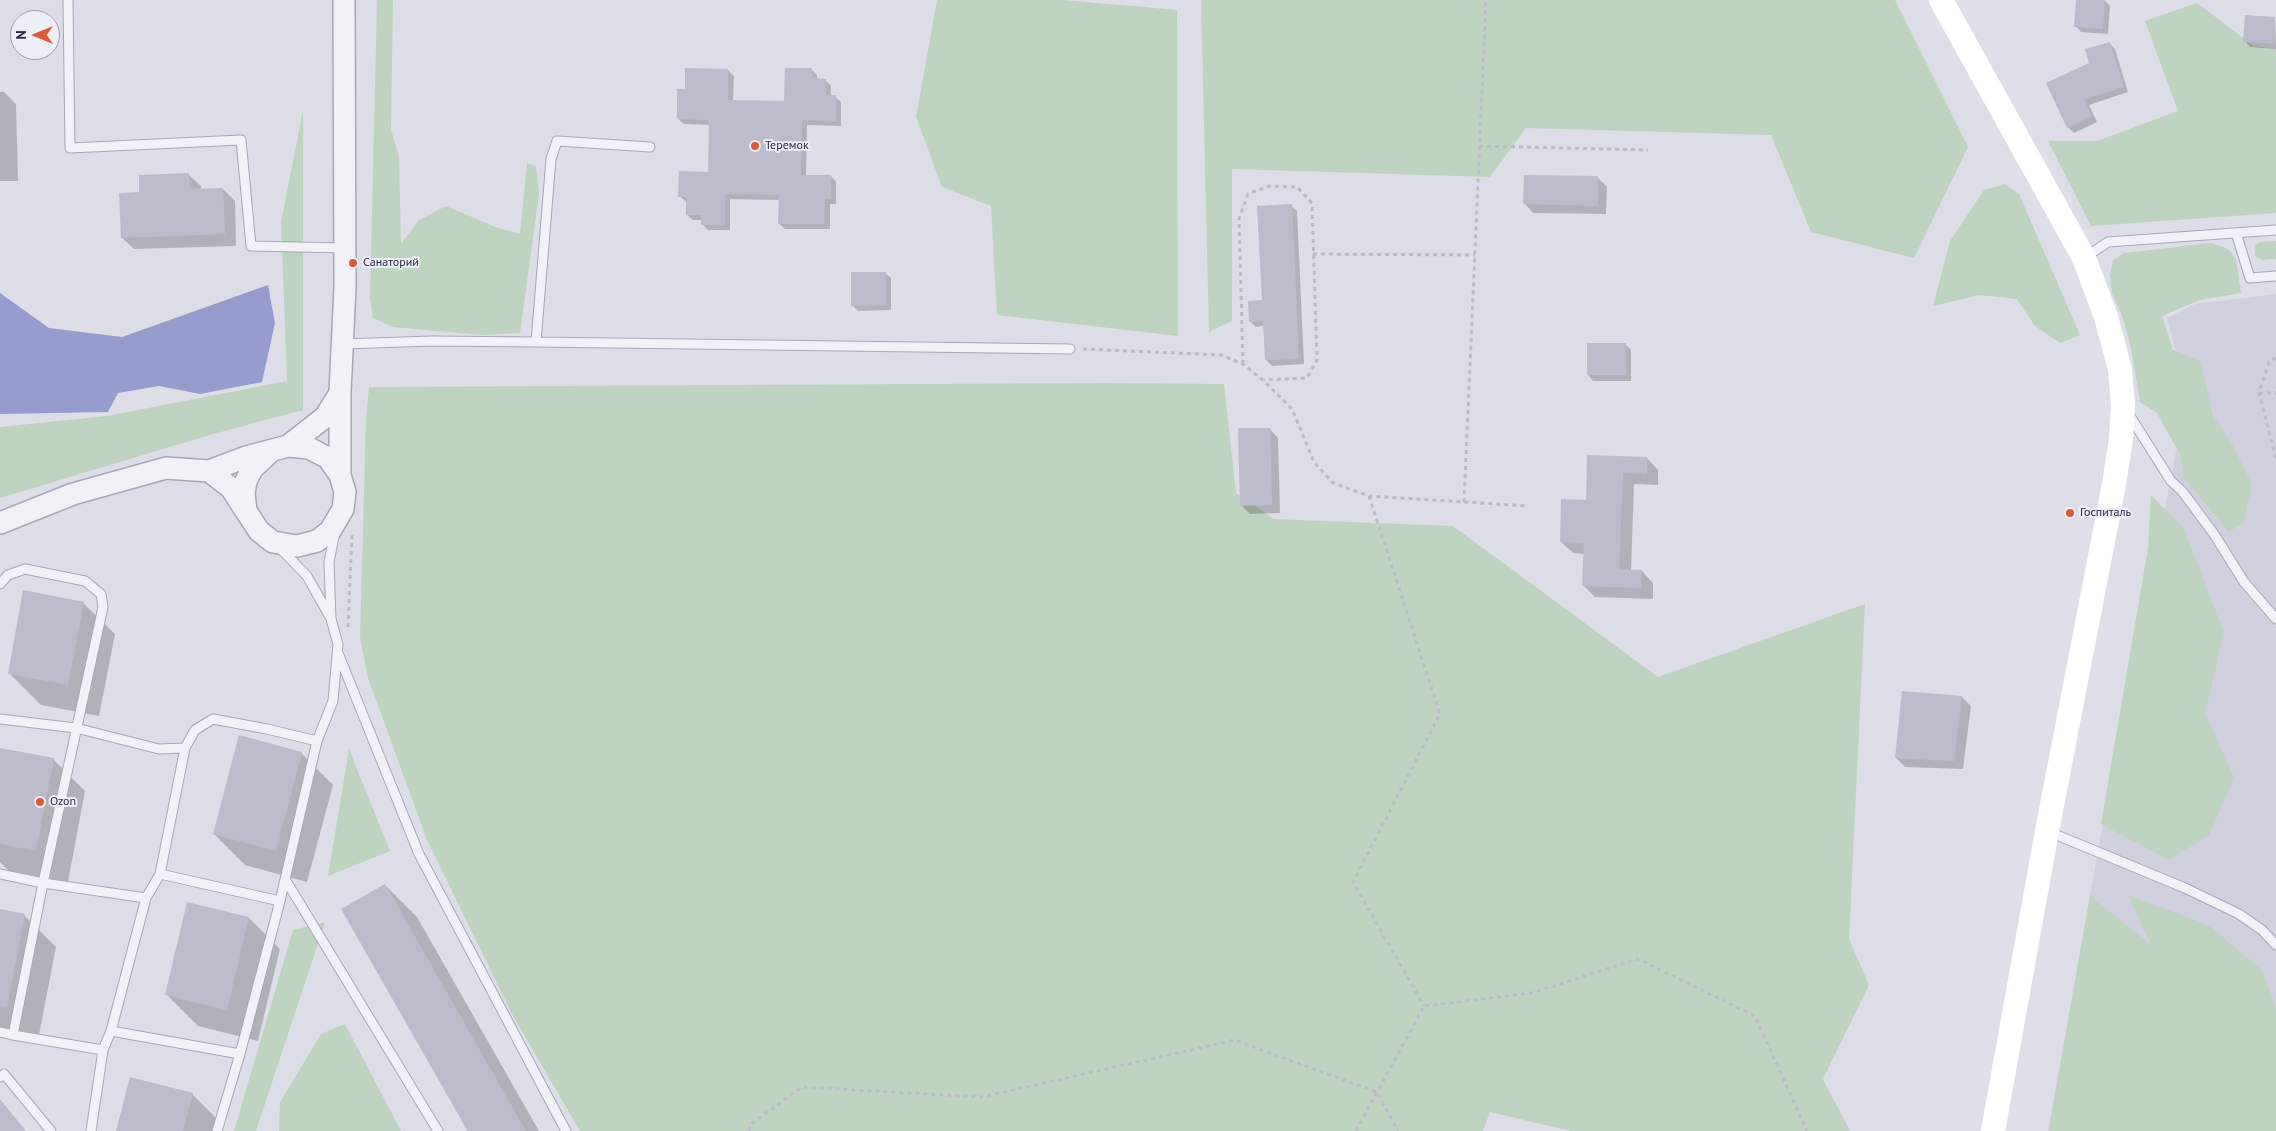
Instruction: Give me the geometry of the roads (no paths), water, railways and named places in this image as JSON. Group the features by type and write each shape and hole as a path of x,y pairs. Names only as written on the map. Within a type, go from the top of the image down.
{"main road":[{"path":"1941,0 2084,258 2106,317 2120,369 2123,406 2121,439 2114,484 2046,831 1993,1131"}],"street":[{"path":"209,470 231,488 258,531 274,542 297,546 317,540 330,531 338,521 343,509 344,492 340,474 340,392 345,248 344,0"},
{"path":"246,510 244,494 246,481 255,464 325,417 340,392"},
{"path":"0,523 73,494 166,468 209,470 246,457 279,449 309,448 328,458 340,474"}],"lane":[{"path":"68,0 70,148 241,140 251,246 345,248"},
{"path":"536,342 551,159 557,141 650,147"},
{"path":"2084,258 2108,242 2276,230"},
{"path":"2236,233 2250,278 2276,276"},
{"path":"343,344 432,341 1070,349"},
{"path":"2123,406 2171,481 2182,491 2214,534 2244,582 2276,619"},
{"path":"331,619 329,562 338,521"},
{"path":"217,1131 240,1054 280,901 317,741 333,701 338,644 331,619 307,576 274,542"},
{"path":"0,584 8,575 26,569 85,581 101,594 103,607 43,883 13,1035"},
{"path":"337,650 419,854 566,1131"},
{"path":"0,719 76,728 159,748 184,748"},
{"path":"91,1131 103,1050 111,1031 146,898 160,874 184,748 195,730 213,719 317,741"},
{"path":"2046,831 2185,888 2239,914 2262,930 2276,945"},
{"path":"0,874 43,883 146,898"},
{"path":"160,874 280,901"},
{"path":"284,879 438,1131"},
{"path":"111,1031 240,1054"},
{"path":"0,1032 103,1050"},
{"path":"0,1077 4,1074 51,1131"}],"water":[{"path":"268,285 275,323 262,382 200,394 159,386 118,393 108,412 0,414 0,293 49,328 122,337"}],"place":[{"name":"Теремок","path":"755,146"},
{"name":"Санаторий","path":"353,263"},
{"name":"Госпиталь","path":"2070,513"},
{"name":"Ozon","path":"40,802"}]}
